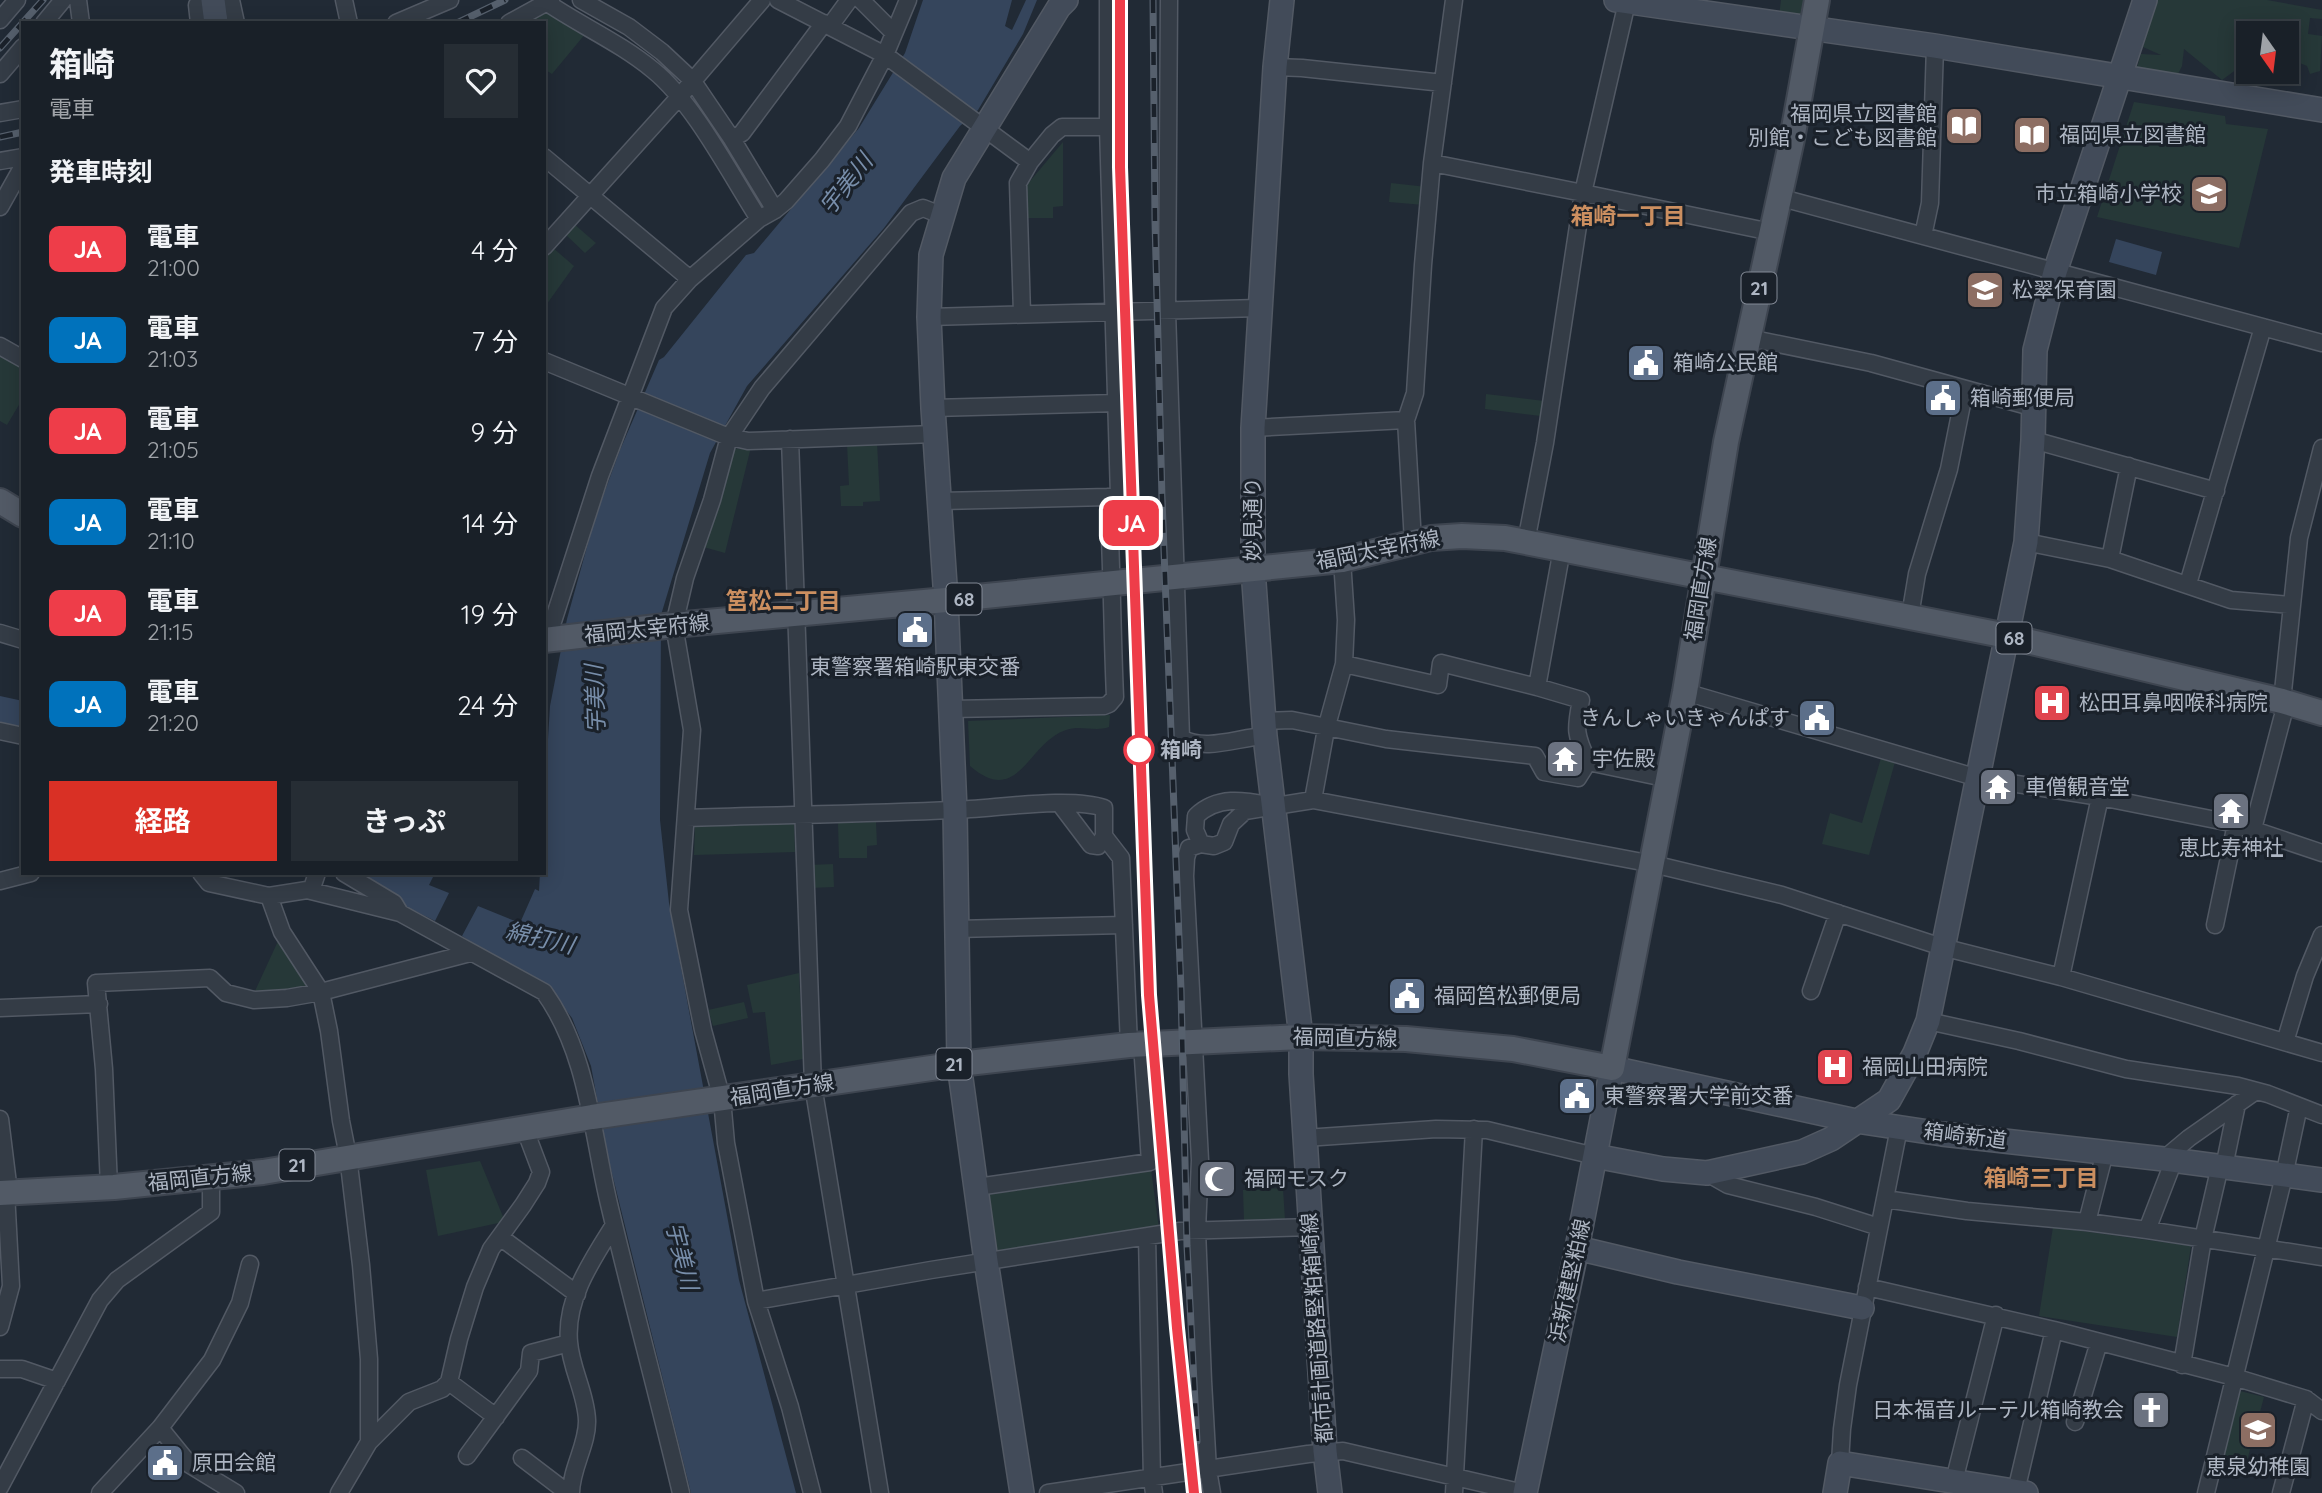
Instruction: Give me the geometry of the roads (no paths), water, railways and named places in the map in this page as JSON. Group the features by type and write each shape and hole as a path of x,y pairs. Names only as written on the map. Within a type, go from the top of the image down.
{"main road":[{"name":"福岡直方線","path":"5,1192 211,1178 524,1127 813,1085 959,1064 1135,1044 1301,1037 1406,1039 1464,1043 1537,1053 1612,1068 1685,692 1726,442 1779,197 1817,0"},
{"path":"0,501 21,514"},
{"name":"福岡太宰府線","path":"550,639 1342,560 1413,542 1462,536 1526,541 2008,636 2282,701 2322,713"}],"street":[{"path":"0,20 17,0"},
{"path":"46,21 63,0"},
{"path":"78,0 81,21"},
{"path":"344,0 349,21"},
{"path":"401,21 450,0"},
{"path":"581,0 629,27 662,52 692,80 732,139 775,211"},
{"path":"546,245 762,0"},
{"path":"778,0 890,58 1030,162"},
{"path":"732,139 742,132 849,0"},
{"path":"861,0 893,32"},
{"path":"550,639 600,477 634,400 664,308 690,279 759,219 775,211 822,160 848,125 890,58 893,32 908,0"},
{"path":"1022,1493 959,1064 955,810 946,600 934,434 929,317 930,255 954,178 980,123 1059,6 1066,0"},
{"path":"940,501 1119,496 1108,127 1108,0"},
{"path":"1169,0 1167,312 1181,738 1189,743 1231,742 1292,720 1386,739 1535,756 1545,772 1578,778 1588,762"},
{"name":"妙見通り","path":"1282,0 1259,308 1253,428 1253,569 1265,729 1301,1037"},
{"path":"1413,542 1406,420 1415,393 1432,163 1454,0"},
{"path":"1305,1138 1436,1129 1487,1130 1595,1156 1663,1169 1707,1173 1802,1152 1831,1139 1889,1100 1915,1054 1928,1021 1941,947 2008,636 2026,542 2034,440 2035,350 2055,272 2145,0"},
{"path":"512,21 547,1 624,48 655,71 680,96 759,219"},
{"path":"1526,541 1545,443 1583,193 1621,1 1935,46 2322,110"},
{"path":"199,21 197,5 219,5 234,21"},
{"path":"1923,236 1930,203 1935,46"},
{"path":"0,74 21,49"},
{"path":"1275,67 1443,83"},
{"path":"0,113 21,109"},
{"path":"1022,314 1018,183 1030,162 1062,127 1108,127"},
{"path":"0,161 21,157"},
{"path":"546,159 592,194 690,279"},
{"path":"1432,163 1771,232"},
{"path":"0,207 21,170"},
{"path":"1779,197 2322,343"},
{"path":"812,1493 790,1407 756,1301 679,910 692,730 670,625 712,500 728,437 762,388 911,213 923,208 941,215"},
{"path":"929,317 1259,308"},
{"path":"2188,584 2263,327"},
{"path":"1749,338 1871,363 2035,408"},
{"path":"0,346 21,358"},
{"path":"546,362 728,437 748,441 934,434"},
{"path":"1910,617 1917,574 1949,469 1965,389"},
{"path":"933,408 1116,403"},
{"path":"1253,428 1406,420"},
{"path":"790,439 813,1085 880,1493"},
{"path":"2034,440 2216,491"},
{"path":"2253,829 2283,715 2282,701 2299,538 2322,448"},
{"path":"2110,559 2129,466"},
{"path":"950,709 1109,705 1115,697 1108,497"},
{"path":"2026,542 2110,559 2231,600 2292,605"},
{"path":"1537,687 1562,549"},
{"path":"1313,800 1326,729 1344,664 1346,620 1342,560"},
{"path":"0,633 21,639"},
{"path":"1344,664 1438,685 1441,663 1581,700 1576,729 1588,762"},
{"path":"1685,692 1978,778 2100,797 2236,824 2322,853"},
{"path":"0,731 21,736"},
{"path":"1588,762 1669,779"},
{"path":"2061,977 2100,797"},
{"path":"1201,844 1195,830 1196,816 1207,805 1239,800 1275,806"},
{"path":"1212,1493 1208,1470 1197,1230 1200,1160 1186,858 1189,848 1201,844 1214,846 1224,842 1231,824 1245,811 1313,800 1653,864 1782,895 1941,947 2061,977 2322,1053"},
{"path":"686,818 955,810 1060,804 1091,804 1104,808 1104,836 1098,846 1091,845 1060,804"},
{"path":"2215,925 2236,824"},
{"path":"977,1187 1150,1162 1135,1044 1121,858 1104,836"},
{"path":"0,881 23,875"},
{"path":"203,875 209,883 269,896 288,891 312,891 400,913 544,992 557,1009 582,1075 593,1117 600,1166 681,1493"},
{"path":"312,891 316,875"},
{"path":"347,875 394,903 400,913"},
{"path":"269,896 282,933 321,992 329,1031 361,1265 369,1359 369,1442"},
{"path":"1811,991 1838,913"},
{"path":"956,929 1124,925"},
{"path":"2285,1042 2305,976 2322,935"},
{"path":"109,1187 96,983 210,978 226,993 254,1000 321,992 470,953"},
{"path":"0,1008 99,1004"},
{"path":"1928,1021 2126,1069 2256,1091 2322,1115"},
{"name":"都市計画道路堅粕箱崎線","path":"1301,1037 1305,1138 1330,1493"},
{"name":"箱崎新道","path":"1612,1068 1899,1128 2169,1159 2322,1180"},
{"name":"浜新建堅粕線","path":"1525,1493 1612,1068"},
{"path":"2147,1230 2169,1159 2256,1091"},
{"path":"2182,1365 2203,1238 2236,1104"},
{"path":"2206,1493 2267,1249 2299,1106"},
{"path":"0,1119 11,1286 0,1327"},
{"path":"339,1493 369,1442 409,1402 442,1389 450,1382 459,1339 475,1287 491,1249 537,1183 541,1171 524,1127"},
{"path":"1835,1493 1844,1409 1899,1128"},
{"path":"1455,1485 1474,1129"},
{"path":"2087,1222 2105,1152"},
{"path":"1707,1173 1728,1185 1816,1207 1879,1227"},
{"path":"0,1487 100,1300 117,1280 211,1212 211,1178"},
{"path":"1885,1199 1967,1211 2087,1222 2322,1257"},
{"path":"522,1458 569,1493 587,1423 585,1399 569,1343 571,1311 585,1270 614,1224"},
{"path":"756,1301 1147,1236 1197,1230 1312,1227"},
{"path":"1147,1236 1153,1486"},
{"path":"500,1237 577,1294"},
{"path":"1577,1248 1678,1272 1996,1315 2234,1377 2306,1399 2322,1411"},
{"path":"100,1493 160,1428 212,1360 240,1303 250,1264"},
{"path":"1954,1481 1996,1315"},
{"path":"1840,1462 2021,1492 2054,1330"},
{"path":"2076,1422 2099,1342"},
{"path":"467,1456 528,1371 531,1353 569,1343"},
{"path":"0,1369 22,1369 57,1381"},
{"path":"450,1382 496,1417"},
{"path":"2281,1493 2306,1399"},
{"path":"160,1428 190,1465 229,1491"},
{"path":"1048,1493 1153,1486 1208,1470 1325,1451 1343,1451 1455,1485 1525,1493"}],"water":[{"path":"923,0 1012,0 1005,26 1012,30 1026,0 1037,0 1023,34 978,110 960,126 884,228 747,386 710,453 661,615 660,820 669,903 739,1280 796,1493 691,1493 607,1153 591,1066 572,1018 551,991 513,970 462,936 478,906 520,923 535,889 539,891 540,875 546,875 546,772 550,706 567,619 595,518 620,450 659,360 746,255 754,253 859,128 905,53"},
{"path":"2116,239 2162,252 2156,275 2109,262"},
{"path":"0,696 21,701 21,730 0,726"},
{"path":"355,875 428,875 433,877 429,885 449,893 435,921 399,903"}],"railway":[{"path":"24,21 43,0"},
{"path":"461,21 505,0"},
{"path":"1120,0 1120,167 1149,995 1194,1493"},
{"path":"1153,0 1162,499 1181,990 1187,1246 1197,1441"},
{"path":"0,48 21,25"},
{"path":"0,137 21,132"}],"train":[{"name":"JA","path":"1120,0 1120,167 1149,995 1194,1493"}],"place":[{"name":"福岡県立図書館 別館・こども図書館","path":"1964,126"},
{"name":"福岡県立図書館","path":"2032,135"},
{"name":"市立箱崎小学校","path":"2209,194"},
{"name":"松翠保育園","path":"1985,290"},
{"name":"箱崎公民館","path":"1646,363"},
{"name":"箱崎郵便局","path":"1943,398"},
{"name":"東警察署箱崎駅東交番","path":"915,630"},
{"name":"松田耳鼻咽喉科病院","path":"2052,703"},
{"name":"きんしゃいきゃんぱす","path":"1817,718"},
{"name":"箱崎","path":"1139,750"},
{"name":"宇佐殿","path":"1565,759"},
{"name":"車僧観音堂","path":"1998,787"},
{"name":"恵比寿神社","path":"2231,811"},
{"name":"福岡筥松郵便局","path":"1407,996"},
{"name":"福岡山田病院","path":"1835,1067"},
{"name":"東警察署大学前交番","path":"1577,1096"},
{"name":"福岡モスク","path":"1217,1179"},
{"name":"日本福音ルーテル箱崎教会","path":"2151,1410"},
{"name":"恵泉幼稚園","path":"2258,1430"},
{"name":"原田会館","path":"165,1463"}],"district":[{"name":"箱崎一丁目","path":"1628,216"},
{"name":"筥松二丁目","path":"783,601"},
{"name":"箱崎三丁目","path":"2041,1178"}],"water label":[{"name":"宇美川","path":"846,184"},
{"name":"宇美川","path":"595,699"},
{"name":"綿打川","path":"540,938"},
{"name":"宇美川","path":"682,1256"}]}
